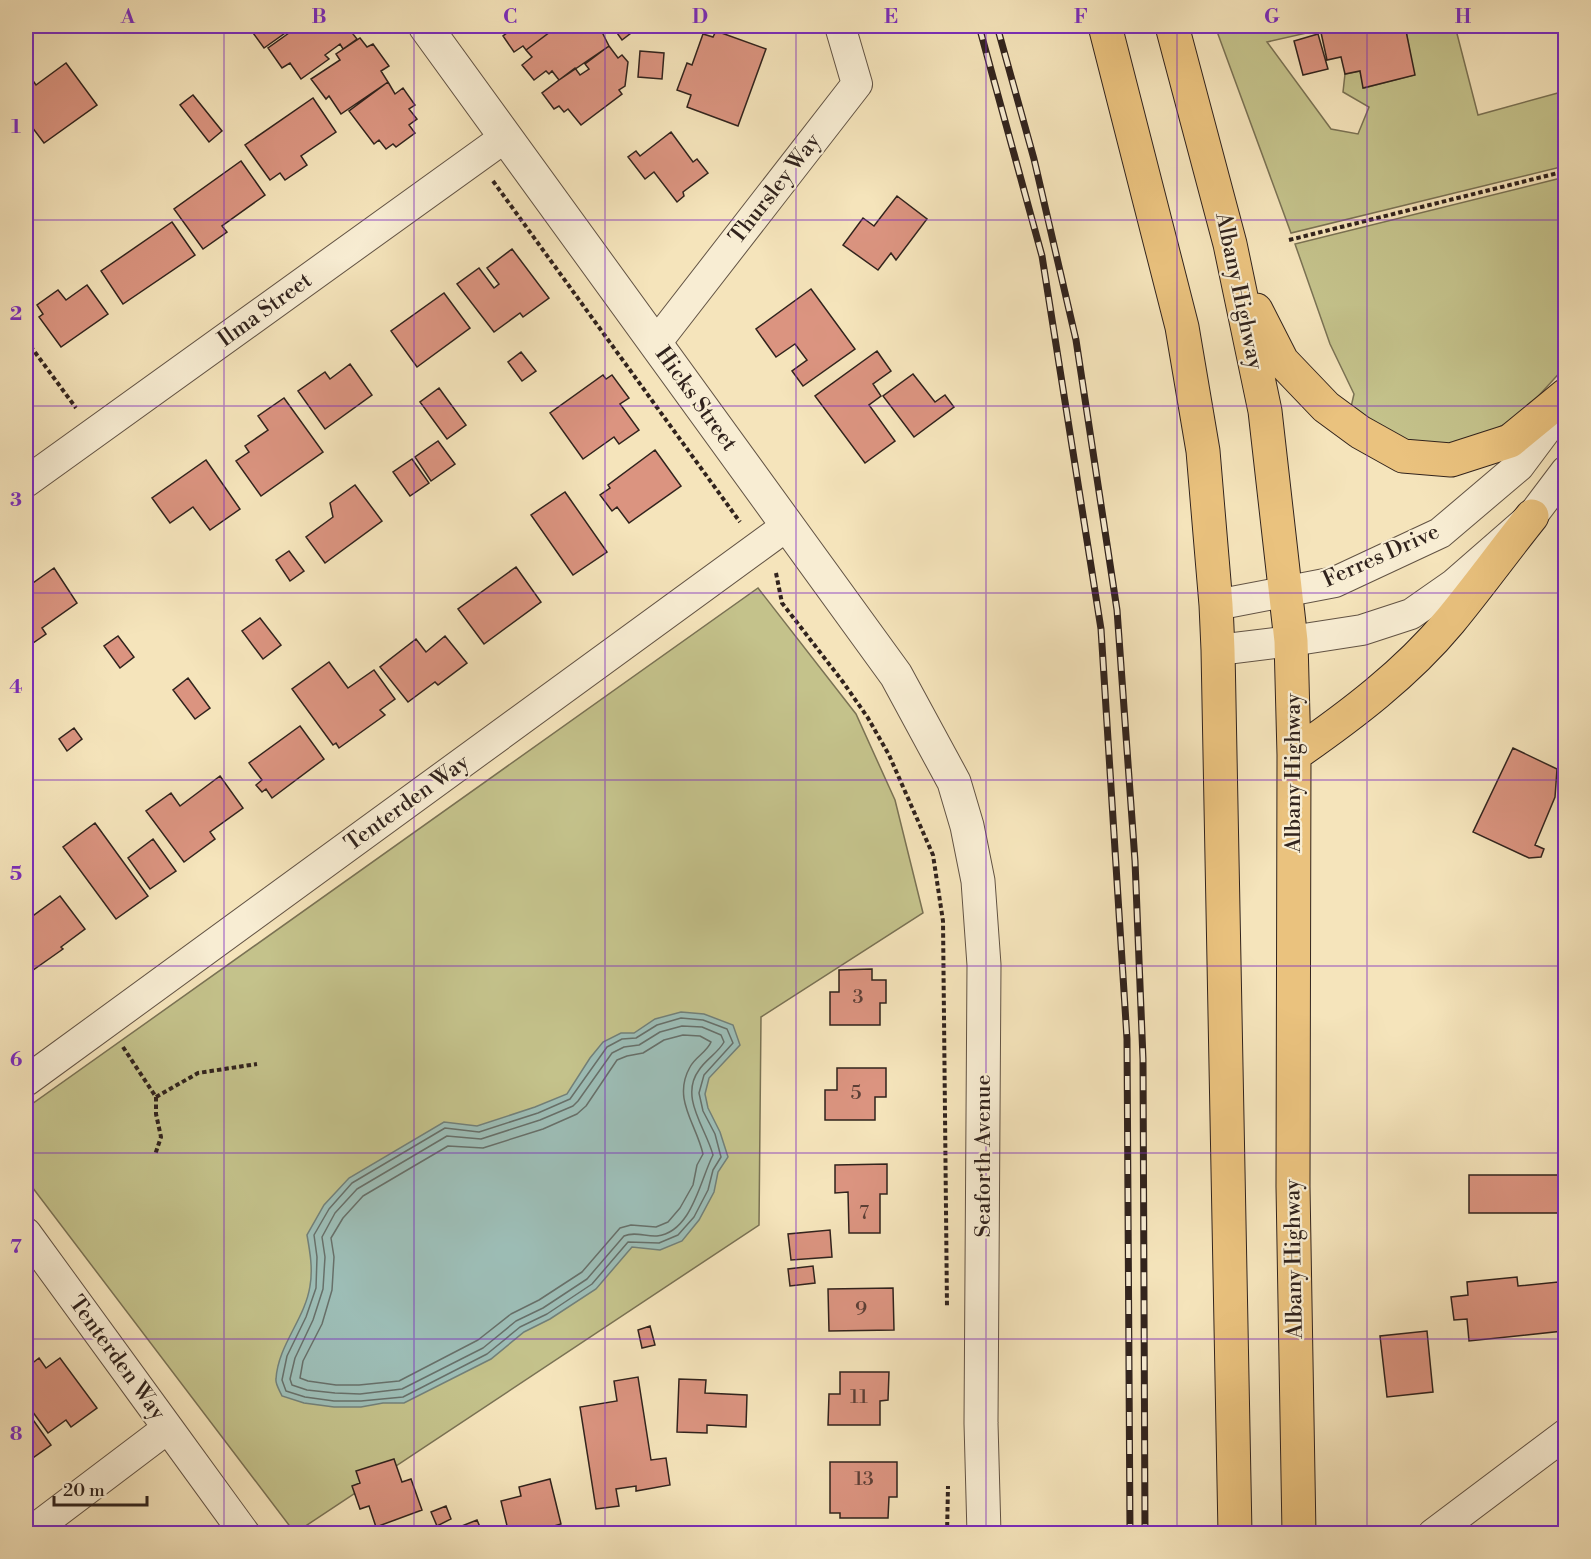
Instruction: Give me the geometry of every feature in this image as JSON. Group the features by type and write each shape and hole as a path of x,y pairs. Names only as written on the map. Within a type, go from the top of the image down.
{"highway":[{"path":"1105,26 1182,327 1203,451 1218,650 1235,1533"},
{"name":"Albany Highway","path":"1172,26 1237,273 1264,411 1291,641 1294,756 1293,1187 1299,1533"},
{"path":"1237,273 1282,362 1326,407 1360,432 1403,456 1451,460 1510,441 1566,395"},
{"path":"1294,756 1341,722 1404,669 1449,622 1532,516"}],"street":[{"name":"Hicks Street","path":"425,26 504,138 656,343 896,675 954,782"},
{"name":"Thursley Way","path":"656,343 857,84 840,26"},
{"name":"Ilma Street","path":"26,482 504,138"},
{"name":"Ferres Drive","path":"1216,605 1335,582 1440,533 1519,466 1566,403"},
{"path":"1218,650 1362,630 1411,614 1454,584 1532,516 1566,471"},
{"name":"Tenterden Way","path":"26,1081 788,525"},
{"name":"Seaforth Avenue","path":"954,782 967,826 978,881 984,965 981,1423 984,1533"},
{"name":"Tenterden Way","path":"26,1233 168,1428 28,1533"},
{"path":"168,1428 245,1533"},
{"path":"1433,1533 1566,1434"}],"path":[{"path":"1288,240 1566,171"},
{"path":"492,180 742,525"},
{"path":"26,340 95,432"},
{"path":"776,573 782,603 868,718 933,855 943,921 947,1311"},
{"path":"106,1022 156,1097 156,1114 161,1137 155,1155"},
{"path":"156,1097 198,1073 257,1064"},
{"path":"947,1533 948,1475"}],"shaded area":[{"path":"1215,26 1319,26 1320,30 1267,42 1331,129 1358,134 1369,107 1343,92 1345,74 1360,71 1364,88 1414,75 1405,26 1455,26 1478,115 1565,91 1565,166 1291,233"},
{"path":"1565,177 1565,367 1532,403 1505,424 1476,440 1450,447 1396,439 1351,407 1354,394 1330,344 1295,244"},
{"path":"758,588 856,714 895,800 923,913 761,1017 759,1225 295,1533 26,1179 26,1119 32,1104"}],"water":[{"path":"681,1012 704,1014 733,1025 740,1045 709,1078 705,1094 708,1108 720,1132 728,1157 718,1172 714,1192 699,1220 682,1241 660,1250 632,1247 596,1289 550,1319 524,1332 491,1359 404,1403 334,1407 304,1403 282,1396 276,1381 281,1355 303,1310 311,1280 307,1235 324,1205 349,1178 444,1122 477,1126 567,1094 603,1042 621,1033 634,1033 655,1019"}],"building":[{"path":"248,26 295,26 264,48"},
{"path":"294,26 355,26 359,30 353,34 357,39 343,49 340,44 325,55 329,59 301,79 290,63 282,68 268,48 296,28"},
{"path":"510,26 558,26 526,50 523,46 514,52 503,36 512,29"},
{"path":"558,26 602,26 605,30 602,32 609,46 559,80 552,71 549,74 546,71 534,80 522,65 532,57 526,50"},
{"path":"612,26 632,26 631,33 622,40"},
{"path":"1405,26 1415,75 1363,88 1360,71 1345,74 1341,57 1327,60 1320,28"},
{"path":"1457,26 1477,26 1477,29 1459,33"},
{"path":"716,31 766,49 738,126 687,107 691,95 677,90 687,63 692,65 703,34 713,37"},
{"path":"1318,34 1328,69 1303,75 1294,41"},
{"path":"360,38 367,47 373,44 389,66 381,71 388,82 341,114 329,96 326,99 311,79 340,60 336,54"},
{"path":"609,46 618,58 622,55 628,62 625,86 619,90 622,94 581,125 568,109 564,112 559,106 554,109 542,93 575,68 580,75 589,69 585,64"},
{"path":"640,51 664,53 662,79 638,77"},
{"path":"66,63 97,105 44,143 32,127 26,132 26,78 29,75 36,85"},
{"path":"388,82 395,94 403,88 415,105 409,109 417,119 409,125 415,133 396,147 393,144 386,149 379,140 374,144 349,111"},
{"path":"193,95 222,131 209,142 180,105"},
{"path":"313,98 336,132 301,156 307,165 285,180 280,173 270,180 245,145"},
{"path":"671,132 693,162 697,159 708,173 683,192 684,196 677,202 654,172 645,179 628,157 636,151 640,156"},
{"path":"241,161 265,195 222,226 227,232 203,249 174,209"},
{"path":"897,196 927,219 896,260 891,253 878,270 843,245 863,218 874,226"},
{"path":"172,222 195,255 123,304 101,271"},
{"path":"512,249 549,298 523,317 520,313 494,332 457,284 479,268 494,288 499,284 487,268"},
{"path":"87,285 108,314 61,347 39,317 43,314 37,305 58,290 66,300"},
{"path":"811,289 855,349 803,386 792,371 807,360 795,344 776,357 756,329"},
{"path":"444,293 470,328 417,367 391,331"},
{"path":"877,351 891,371 873,384 881,396 869,405 895,441 865,463 815,396"},
{"path":"521,352 536,371 522,381 508,362"},
{"path":"350,364 372,395 325,429 298,391 325,372 330,379"},
{"path":"913,374 935,402 945,395 954,407 914,437 883,396"},
{"path":"603,375 606,379 612,375 629,398 620,404 639,430 619,444 614,437 583,459 550,413"},
{"path":"439,388 466,425 447,439 420,402"},
{"path":"284,398 323,452 261,496 236,461 249,452 245,446 268,430 258,416"},
{"path":"438,441 455,464 431,481 415,457"},
{"path":"655,450 681,486 629,523 617,507 612,511 600,495 610,488 608,485"},
{"path":"412,459 429,483 410,496 393,472"},
{"path":"206,460 240,509 210,530 193,507 170,523 152,498"},
{"path":"355,485 382,521 325,563 306,537 333,517 330,503"},
{"path":"565,492 607,552 573,575 531,515"},
{"path":"289,551 304,571 290,581 276,560"},
{"path":"516,567 541,602 484,644 458,609"},
{"path":"54,568 77,603 42,628 46,634 33,643 28,637 26,639 26,588"},
{"path":"260,618 281,645 263,659 242,631"},
{"path":"118,636 134,657 120,668 104,646"},
{"path":"445,636 467,663 438,685 435,682 408,702 380,667 416,639 426,652"},
{"path":"329,662 348,688 374,670 395,699 380,710 385,715 339,748 336,743 333,745 292,689"},
{"path":"188,678 210,708 195,719 173,690"},
{"path":"300,726 324,759 272,798 266,789 262,792 256,785 262,780 249,763"},
{"path":"74,728 82,739 67,751 59,739"},
{"path":"1513,748 1557,769 1555,797 1535,845 1544,849 1541,857 1529,858 1473,832"},
{"path":"220,776 243,808 210,832 215,839 184,862 146,811 171,793 180,806"},
{"path":"95,823 148,896 116,919 63,847"},
{"path":"153,839 176,871 150,889 128,858"},
{"path":"60,896 85,929 61,947 63,949 26,975 26,921"},
{"path":"872,969 872,980 886,980 886,1003 880,1003 880,1025 830,1025 830,992 839,992 839,970"},
{"path":"837,1068 886,1068 886,1097 875,1097 875,1120 825,1120 825,1090 837,1090"},
{"path":"887,1164 887,1194 880,1194 880,1233 849,1233 848,1192 835,1193 835,1165"},
{"path":"1469,1175 1564,1175 1564,1213 1469,1213"},
{"path":"830,1230 832,1257 791,1260 788,1234"},
{"path":"813,1266 815,1283 790,1286 788,1269"},
{"path":"1517,1277 1518,1286 1558,1282 1563,1331 1469,1341 1467,1319 1454,1320 1451,1297 1468,1295 1467,1282"},
{"path":"893,1288 894,1330 829,1331 828,1289"},
{"path":"650,1326 655,1345 642,1348 638,1330"},
{"path":"1427,1331 1433,1392 1387,1397 1380,1336"},
{"path":"39,1358 46,1368 60,1358 97,1408 71,1427 66,1420 48,1433 27,1404 30,1401 26,1396 26,1368"},
{"path":"840,1372 889,1372 888,1400 880,1401 880,1425 828,1425 829,1394 840,1394"},
{"path":"638,1377 651,1460 666,1458 670,1485 636,1491 636,1486 616,1489 619,1506 596,1509 580,1407 617,1401 614,1381"},
{"path":"679,1379 706,1380 705,1393 747,1395 746,1427 707,1425 707,1433 677,1432"},
{"path":"26,1410 51,1445 27,1462 26,1459"},
{"path":"394,1459 402,1482 411,1479 422,1510 376,1527 369,1506 360,1509 352,1486 360,1483 356,1471"},
{"path":"830,1462 897,1462 897,1497 889,1497 888,1518 840,1518 840,1513 830,1513"},
{"path":"550,1479 561,1524 540,1530 541,1534 509,1534 501,1501 521,1496 519,1487"},
{"path":"446,1506 451,1519 437,1526 431,1512"},
{"path":"477,1520 483,1534 444,1533"}],"railway":[{"path":"979,26 1042,256 1101,629 1127,1039 1130,1534"},
{"path":"997,26 1034,159 1076,340 1117,610 1135,861 1143,1059 1145,1534"}]}
